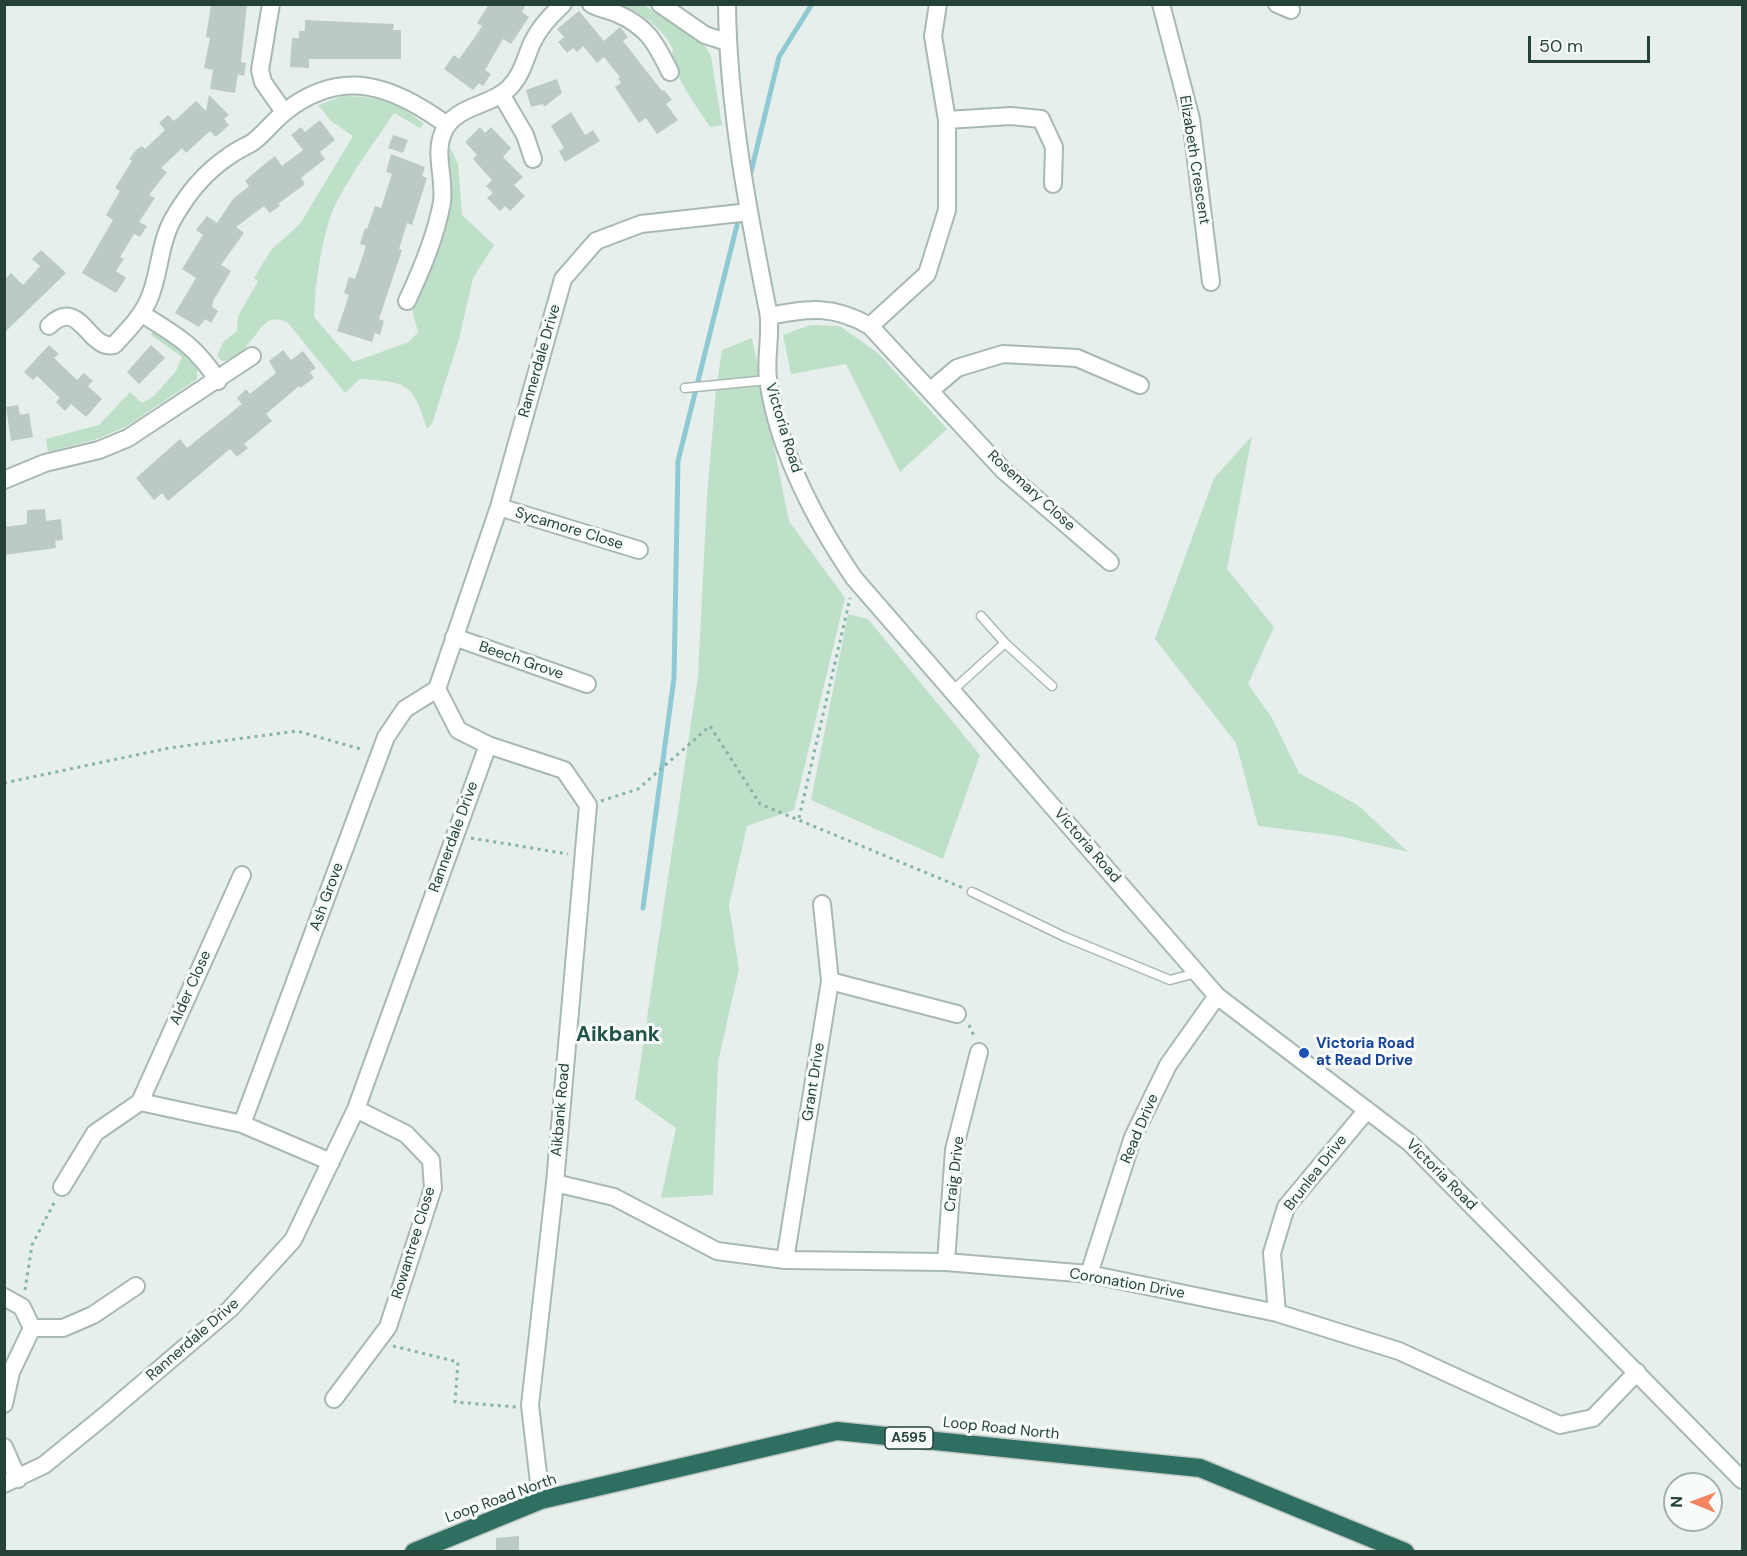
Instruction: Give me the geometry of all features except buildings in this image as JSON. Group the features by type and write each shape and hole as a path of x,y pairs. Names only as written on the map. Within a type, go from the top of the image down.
{"highway":[{"name":"Loop Road North","path":"414,1551 541,1500 837,1431 1200,1468 1396,1549"}],"street":[{"path":"271,4 260,70 263,82 284,112"},
{"path":"407,301 433,237 442,201 440,143 447,125 465,110 501,94 523,70 538,33 563,4"},
{"path":"591,4 631,20 642,28 653,39 670,72"},
{"path":"660,4 705,35 728,42"},
{"name":"Victoria Road","path":"727,4 728,42 749,212 769,316 766,352 768,380 791,463 817,517 854,578 1217,996 1410,1143 1743,1480"},
{"path":"870,326 927,274 948,210 947,120 933,36 938,4"},
{"name":"Elizabeth Crescent","path":"1162,5 1191,119 1211,282"},
{"path":"49,326 56,319 65,316 74,317 110,346 114,345 142,314 151,294 171,223 188,194 211,169 253,142 284,112 319,92 361,86 403,96 447,125"},
{"path":"501,94 525,135 533,159"},
{"path":"947,120 1011,116 1041,119 1054,147 1053,184"},
{"name":"Rannerdale Drive","path":"437,689 499,507 563,279 596,241 641,224 749,212"},
{"name":"Rosemary Close","path":"769,316 810,308 848,313 870,326 1004,471 1110,562"},
{"path":"142,314 191,346 206,361 218,381"},
{"path":"931,390 957,368 1003,354 1077,358 1140,385"},
{"path":"4,480 45,463 99,450 128,438 218,381 252,356"},
{"name":"Sycamore Close","path":"499,507 639,550"},
{"name":"Beech Grove","path":"454,637 587,684"},
{"path":"437,689 458,730 488,745 564,771 588,805"},
{"name":"Ash Grove","path":"242,1124 386,737 405,709 437,689"},
{"name":"Rannerdale Drive","path":"11,1481 61,1451 230,1310 293,1240 356,1109 488,745"},
{"name":"Aikbank Road","path":"541,1500 530,1408 555,1183 588,805"},
{"name":"Alder Close","path":"140,1102 242,875"},
{"name":"Grant Drive","path":"786,1260 830,981 822,904"},
{"path":"830,981 957,1014"},
{"name":"Read Drive","path":"1089,1274 1133,1137 1168,1065 1217,996"},
{"name":"Craig Drive","path":"946,1262 954,1150 980,1052"},
{"path":"62,1187 95,1133 140,1102 242,1124 331,1162"},
{"name":"Rowantree Close","path":"334,1399 388,1327 434,1188 431,1160 406,1134 356,1109"},
{"name":"Brunlea Drive","path":"1277,1313 1272,1253 1286,1207 1366,1110"},
{"name":"Coronation Drive","path":"555,1183 614,1197 717,1251 786,1260 946,1262 1089,1274 1277,1313 1399,1351 1560,1425 1593,1418 1637,1372"},
{"path":"32,1328 63,1328 93,1315 135,1286"},
{"path":"4,1297 22,1307 32,1328"},
{"path":"4,1404 11,1372 32,1328"},
{"path":"4,1447 11,1481"}],"lane":[{"path":"685,388 768,380"},
{"path":"981,616 1005,643 1052,686"},
{"path":"953,690 1005,643"},
{"path":"972,892 1065,937 1170,980 1196,973"}],"path":[{"path":"800,818 854,578"},
{"path":"588,805 638,789 710,726 760,804 800,818 972,892"},
{"path":"4,783 169,748 297,731 380,755"},
{"path":"455,835 583,856"},
{"path":"957,1014 971,1027 980,1052"},
{"path":"22,1307 33,1245 62,1187"},
{"path":"377,1342 458,1362 455,1402 530,1408"}],"green space":[{"path":"624,5 644,5 705,46 711,56 722,125 710,127 679,78 675,68 673,49 664,35 646,18"},
{"path":"343,96 377,99 396,105 424,124 420,128 394,113 349,180 329,221 318,268 314,317 353,362 409,342 418,332 412,310 446,157 450,157 450,147 458,164 462,215 494,245 473,278 459,339 432,424 427,429 417,402 406,388 388,381 360,379 345,393 288,323 280,320 274,319 264,325 246,346 247,348 231,360 222,361 217,356 223,342 237,331 238,316 258,281 254,278 271,250 300,224 353,136 331,121 318,105"},
{"path":"810,325 840,326 879,354 947,429 900,472 846,364 791,374 783,335"},
{"path":"155,329 200,364 197,367 197,379 127,426 97,439 48,452 46,439 99,425 130,392 142,403 154,396 176,371 182,357 151,335"},
{"path":"752,338 789,521 845,598 794,810 747,826 729,905 739,969 718,1062 713,1195 661,1198 676,1128 635,1099 698,676 707,497 716,390 722,350"},
{"path":"1252,436 1227,569 1274,627 1248,684 1272,718 1299,773 1359,806 1408,852 1339,836 1258,826 1236,743 1155,639 1214,478"},
{"path":"848,614 868,619 980,755 943,859 811,800"}],"waterway":[{"path":"750,176 779,57 812,4"},
{"path":"643,908 674,678 678,461 739,217"}],"place":[{"name":"Victoria Road at Read Drive","path":"1304,1053"}],"district":[{"name":"Aikbank","path":"618,1035"}]}
